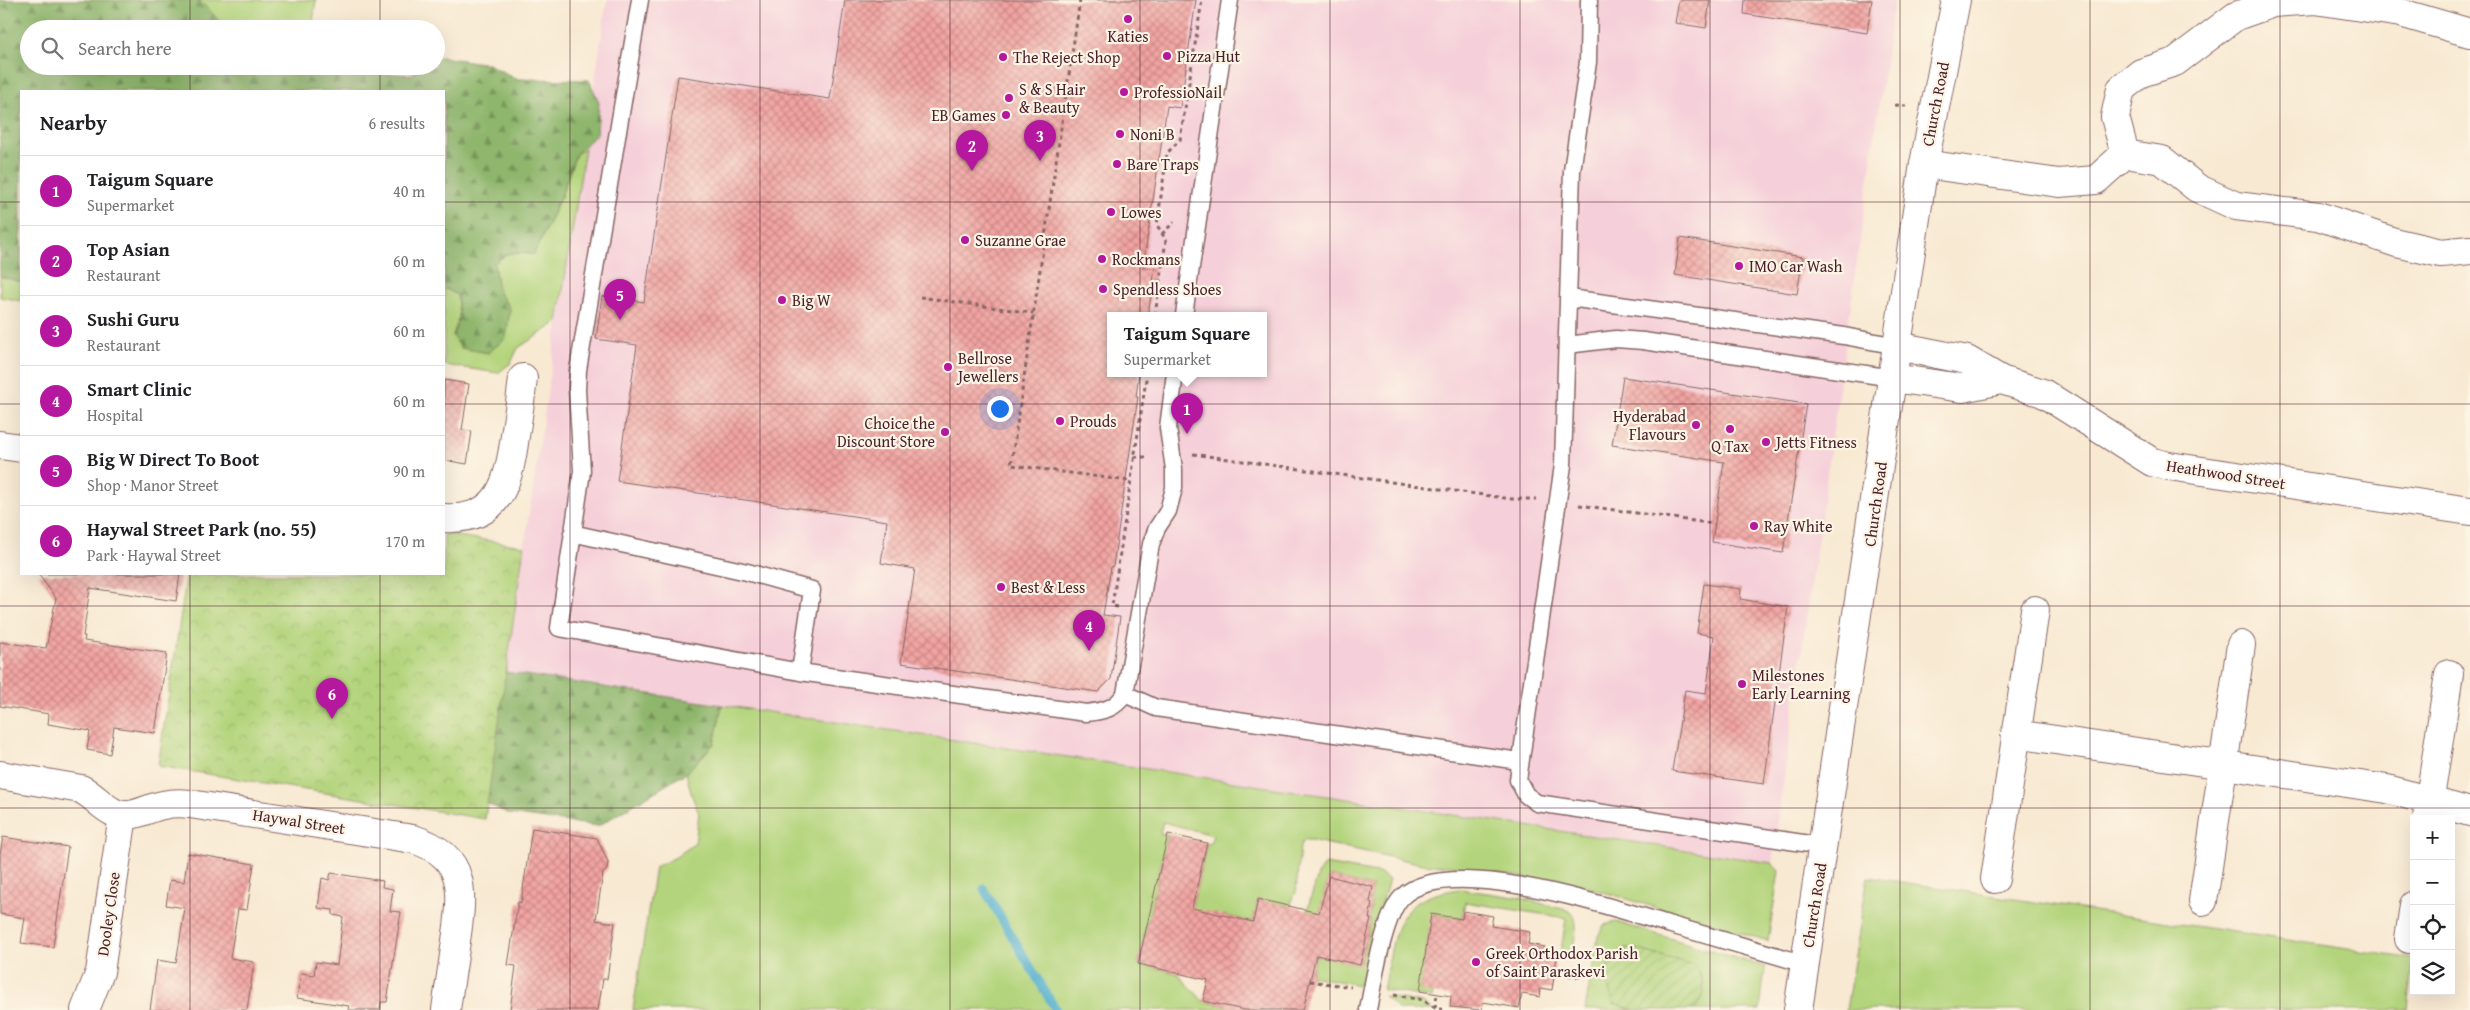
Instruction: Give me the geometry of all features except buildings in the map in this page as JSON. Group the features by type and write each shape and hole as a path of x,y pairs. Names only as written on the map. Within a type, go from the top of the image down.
{"street":[{"name":"Church Road","path":"1798,1010 1924,164 1956,0"},
{"path":"2125,154 2115,117 2121,89 2141,73 2175,62 2236,16 2272,3 2316,0 2401,13 2470,32"},
{"path":"1924,164 2059,183 2096,180 2125,154"},
{"path":"2125,154 2162,160 2197,188 2236,206 2318,216 2397,243 2441,253 2470,250"},
{"name":"Heathwood Street","path":"1897,346 1967,360 2002,380 2043,393 2152,462 2470,511"},
{"path":"445,518 457,518 481,512 491,505 503,491 511,470 523,378"},
{"name":"Heathwood Street","path":"1893,378 1962,388 2002,380"},
{"path":"0,445 20,448"},
{"path":"1995,878 2035,610"},
{"path":"2203,901 2241,645"},
{"path":"2429,809 2449,674"},
{"path":"2015,734 2387,789 2429,809 2470,812"},
{"path":"0,776 80,789 91,794 112,812 123,816"},
{"name":"Haywal Street","path":"123,816 136,814 163,805 190,804 413,839 436,848 451,863 461,886 462,898 446,1010"},
{"name":"Dooley Close","path":"85,1010 100,972 123,816"},
{"path":"2408,939 2410,928"}],"lane":[{"path":"640,0 578,370 577,390 582,470 559,628 800,672 1086,713 1106,710 1115,706 1126,694 1151,544 1172,498 1175,479 1168,428 1174,377"},
{"path":"1184,312 1230,0"},
{"path":"1589,0 1588,62 1572,171 1566,418 1560,502 1519,761 1518,780 1526,795 1537,803 1823,846"},
{"path":"1569,298 1834,334 1897,346"},
{"path":"1567,345 1616,339 1643,341 1893,378"},
{"path":"572,532 747,572 812,590 800,672"},
{"path":"1126,694 1156,708 1519,761"},
{"path":"1368,1010 1390,916 1403,896 1422,884 1449,880 1482,880 1574,897 1805,964"}],"path":[{"path":"1080,0 1011,465 1130,481"},
{"path":"1155,312 1166,240 1157,225 1168,153 1180,140 1202,0"},
{"path":"920,297 1033,313"},
{"path":"1140,610 1112,606 1146,377"},
{"path":"1134,457 1200,453 1512,499 1560,502 1715,524"},
{"path":"1568,975 1580,977"},
{"path":"1435,1008 1438,994"}],"shaded area":[{"path":"607,0 1894,0 1772,863 505,672"}],"green space":[{"path":"0,0 199,0 219,20 20,20 20,75 445,75 445,57 488,64 517,79 589,80 599,102 597,134 576,154 561,196 534,254 509,253 494,263 498,291 510,309 506,338 488,353 461,348 453,336 459,316 457,295 445,289 445,90 20,90 20,282 0,276"},
{"path":"199,0 316,0 313,20 219,20"},
{"path":"585,148 558,322 518,348 511,363 498,373 445,365 445,289 457,295 459,316 453,336 510,309 498,291 494,263 509,253 534,254 561,196 576,154"},
{"path":"0,276 20,282 20,301 0,297"},
{"path":"445,534 524,546 485,819 158,766 187,575 445,575"},
{"path":"505,672 722,705 714,744 686,773 598,826 509,814 476,798 485,698"},
{"path":"722,705 1772,863 1779,871 1768,941 1577,884 1576,887 1469,868 1423,864 1304,840 1300,846 1296,892 1290,906 1258,900 1253,922 1223,915 1183,946 1207,843 1210,844 1213,835 1163,822 1160,833 1168,834 1138,964 1177,973 1203,1001 1243,1010 633,1010 655,867 676,857 695,843 699,814 686,773 714,744"},
{"path":"1325,864 1382,874 1389,880 1375,927 1366,974 1359,985 1311,976 1316,955 1360,964 1371,920 1369,919 1372,903 1370,902 1373,887 1329,876 1316,926 1303,923 1319,872"},
{"path":"1868,877 2410,958 2408,1010 1846,1010"},
{"path":"1460,889 1521,898 1570,911 1574,915 1576,927 1570,959 1560,958 1566,918 1465,902 1462,919 1432,914 1420,990 1433,993 1432,998 1383,990 1391,951 1400,921 1421,900"},
{"path":"1616,922 1765,967 1760,1010 1693,1010 1700,1002 1704,988 1700,973 1608,986 1614,1003 1633,1010 1585,1010 1598,936 1604,925"},
{"path":"1624,949 1636,949 1694,965 1701,977 1704,988 1698,1005 1693,1010 1633,1010 1614,1003 1607,980 1608,966 1611,959"},
{"path":"1384,996 1423,1003 1431,1010 1399,1010"}],"waterway":[{"path":"984,889 1056,1010"}],"place":[{"name":"Katies","path":"1128,19"},
{"name":"Pizza Hut","path":"1167,56"},
{"name":"The Reject Shop","path":"1003,57"},
{"name":"ProfessioNail","path":"1124,92"},
{"name":"S & S Hair & Beauty","path":"1009,98"},
{"name":"EB Games","path":"1006,115"},
{"name":"Noni B","path":"1120,134"},
{"name":"Sushi Guru","path":"1040,161"},
{"name":"Bare Traps","path":"1117,164"},
{"name":"Top Asian","path":"972,171"},
{"name":"Lowes","path":"1111,212"},
{"name":"Suzanne Grae","path":"965,240"},
{"name":"Rockmans","path":"1102,259"},
{"name":"IMO Car Wash","path":"1739,266"},
{"name":"Spendless Shoes","path":"1103,289"},
{"name":"Big W","path":"782,300"},
{"name":"Big W Direct To Boot","path":"620,320"},
{"name":"Bellrose Jewellers","path":"948,367"},
{"name":"Prouds","path":"1060,421"},
{"name":"Hyderabad Flavours","path":"1696,425"},
{"name":"Q Tax","path":"1730,429"},
{"name":"Choice the Discount Store","path":"945,432"},
{"name":"Taigum Square","path":"1187,434"},
{"name":"Jetts Fitness","path":"1766,442"},
{"name":"Ray White","path":"1754,526"},
{"name":"Best & Less","path":"1001,587"},
{"name":"Smart Clinic","path":"1089,651"},
{"name":"Milestones Early Learning","path":"1742,684"},
{"name":"Haywal Street Park (no. 55)","path":"332,719"},
{"name":"Greek Orthodox Parish of Saint Paraskevi","path":"1476,962"}]}
